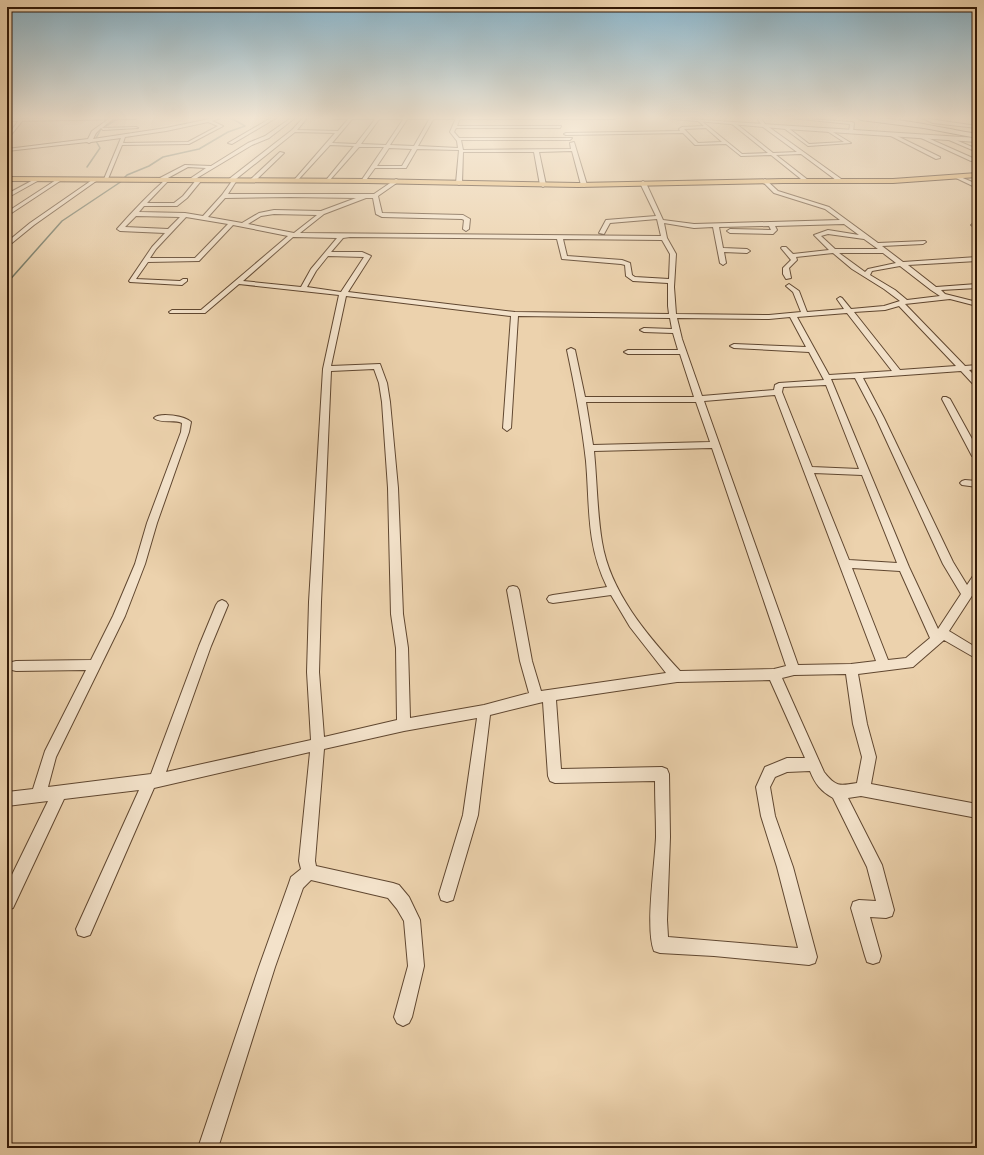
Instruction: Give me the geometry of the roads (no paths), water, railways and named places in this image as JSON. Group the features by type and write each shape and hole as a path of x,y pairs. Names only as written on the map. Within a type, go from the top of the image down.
{"main road":[{"path":"7,179 329,180 584,185 765,181 899,181 977,176"}],"street":[{"path":"106,180 110,172"},
{"path":"170,230 120,229 136,214 142,204 163,180 176,172"},
{"path":"190,180 203,172"},
{"path":"205,217 224,196 233,180 242,172"},
{"path":"254,180 262,172"},
{"path":"297,180 304,172"},
{"path":"329,180 335,172"},
{"path":"364,181 370,172"},
{"path":"459,183 460,172"},
{"path":"540,172 543,185"},
{"path":"580,172 584,185"},
{"path":"795,172 806,181"},
{"path":"828,172 842,182"},
{"path":"958,177 977,186"},
{"path":"7,196 39,179"},
{"path":"7,214 10,210 62,179"},
{"path":"7,245 32,224 97,179"},
{"path":"142,204 175,205 185,197 200,180"},
{"path":"224,196 290,194 375,196 396,181"},
{"path":"765,181 776,192 827,208 934,289 950,297 977,304"},
{"path":"643,183 660,219 664,238 673,254 671,306 676,331 794,670"},
{"path":"172,312 204,312 236,282 322,212 365,196"},
{"path":"375,196 379,214 464,217 467,219 466,229"},
{"path":"243,225 260,215 274,212 322,212"},
{"path":"136,214 205,217 294,235 341,236 350,234 377,234 664,238"},
{"path":"185,215 154,248 132,281 182,283 185,280"},
{"path":"602,234 608,221 660,219 694,226 716,227 845,222"},
{"path":"147,260 197,260 232,223"},
{"path":"716,227 722,262"},
{"path":"865,237 828,232 818,234 854,268 897,293 903,303 977,383"},
{"path":"303,289 313,270 328,254 341,236"},
{"path":"560,237 564,258 622,262 628,264 629,276 633,279 672,281"},
{"path":"876,246 923,242"},
{"path":"784,248 794,260 786,268 788,278"},
{"path":"720,250 747,252"},
{"path":"792,256 836,251 883,250"},
{"path":"309,872 307,860 318,745 313,672 315,602 327,369 343,294 368,256 362,254 328,254"},
{"path":"868,275 870,270 901,264 977,259"},
{"path":"236,282 515,314 568,316 674,315 743,318 793,316 885,308 903,303 950,297"},
{"path":"789,286 796,291 805,315"},
{"path":"934,289 977,286"},
{"path":"840,299 898,373"},
{"path":"507,428 513,324 515,314"},
{"path":"793,316 828,380 904,567 940,636 977,654"},
{"path":"644,330 676,331"},
{"path":"734,346 812,350"},
{"path":"570,350 582,399 592,478 597,544 601,562 613,590 645,641 677,677"},
{"path":"628,352 683,352"},
{"path":"327,369 377,366 383,383 393,488 397,614 402,648 404,725"},
{"path":"884,665 778,392 779,385 858,376 977,367"},
{"path":"858,376 880,418 948,564 968,593"},
{"path":"582,399 700,399 778,392"},
{"path":"946,399 977,456"},
{"path":"38,795 50,756 119,616 140,564 152,523 187,422 180,419 158,418"},
{"path":"588,448 716,445"},
{"path":"808,470 865,472"},
{"path":"965,483 977,484"},
{"path":"845,564 904,567"},
{"path":"7,799 153,781 404,725 484,711 543,696 677,677 774,674 794,670 851,669 909,663 940,636 977,579"},
{"path":"513,590 526,661 543,696 555,776 662,774 663,837 659,920 660,945 714,948 809,957 785,867 768,816 762,787 770,772 787,765 813,764"},
{"path":"553,599 613,590"},
{"path":"84,929 153,781 222,605"},
{"path":"16,666 95,665"},
{"path":"851,669 860,724 869,757 863,786 861,789"},
{"path":"774,674 806,744 818,777 827,788 838,793 861,789 977,811"},
{"path":"447,894 450,876 460,852 472,806 484,711"},
{"path":"7,902 60,792"},
{"path":"838,793 874,865 886,910 860,908 873,956"},
{"path":"309,872 393,892 403,903 412,920 416,966 403,1017"},
{"path":"208,1148 297,884 309,872"}],"waterway":[{"path":"124,178 135,172"},
{"path":"7,283 62,221 122,181"}]}
